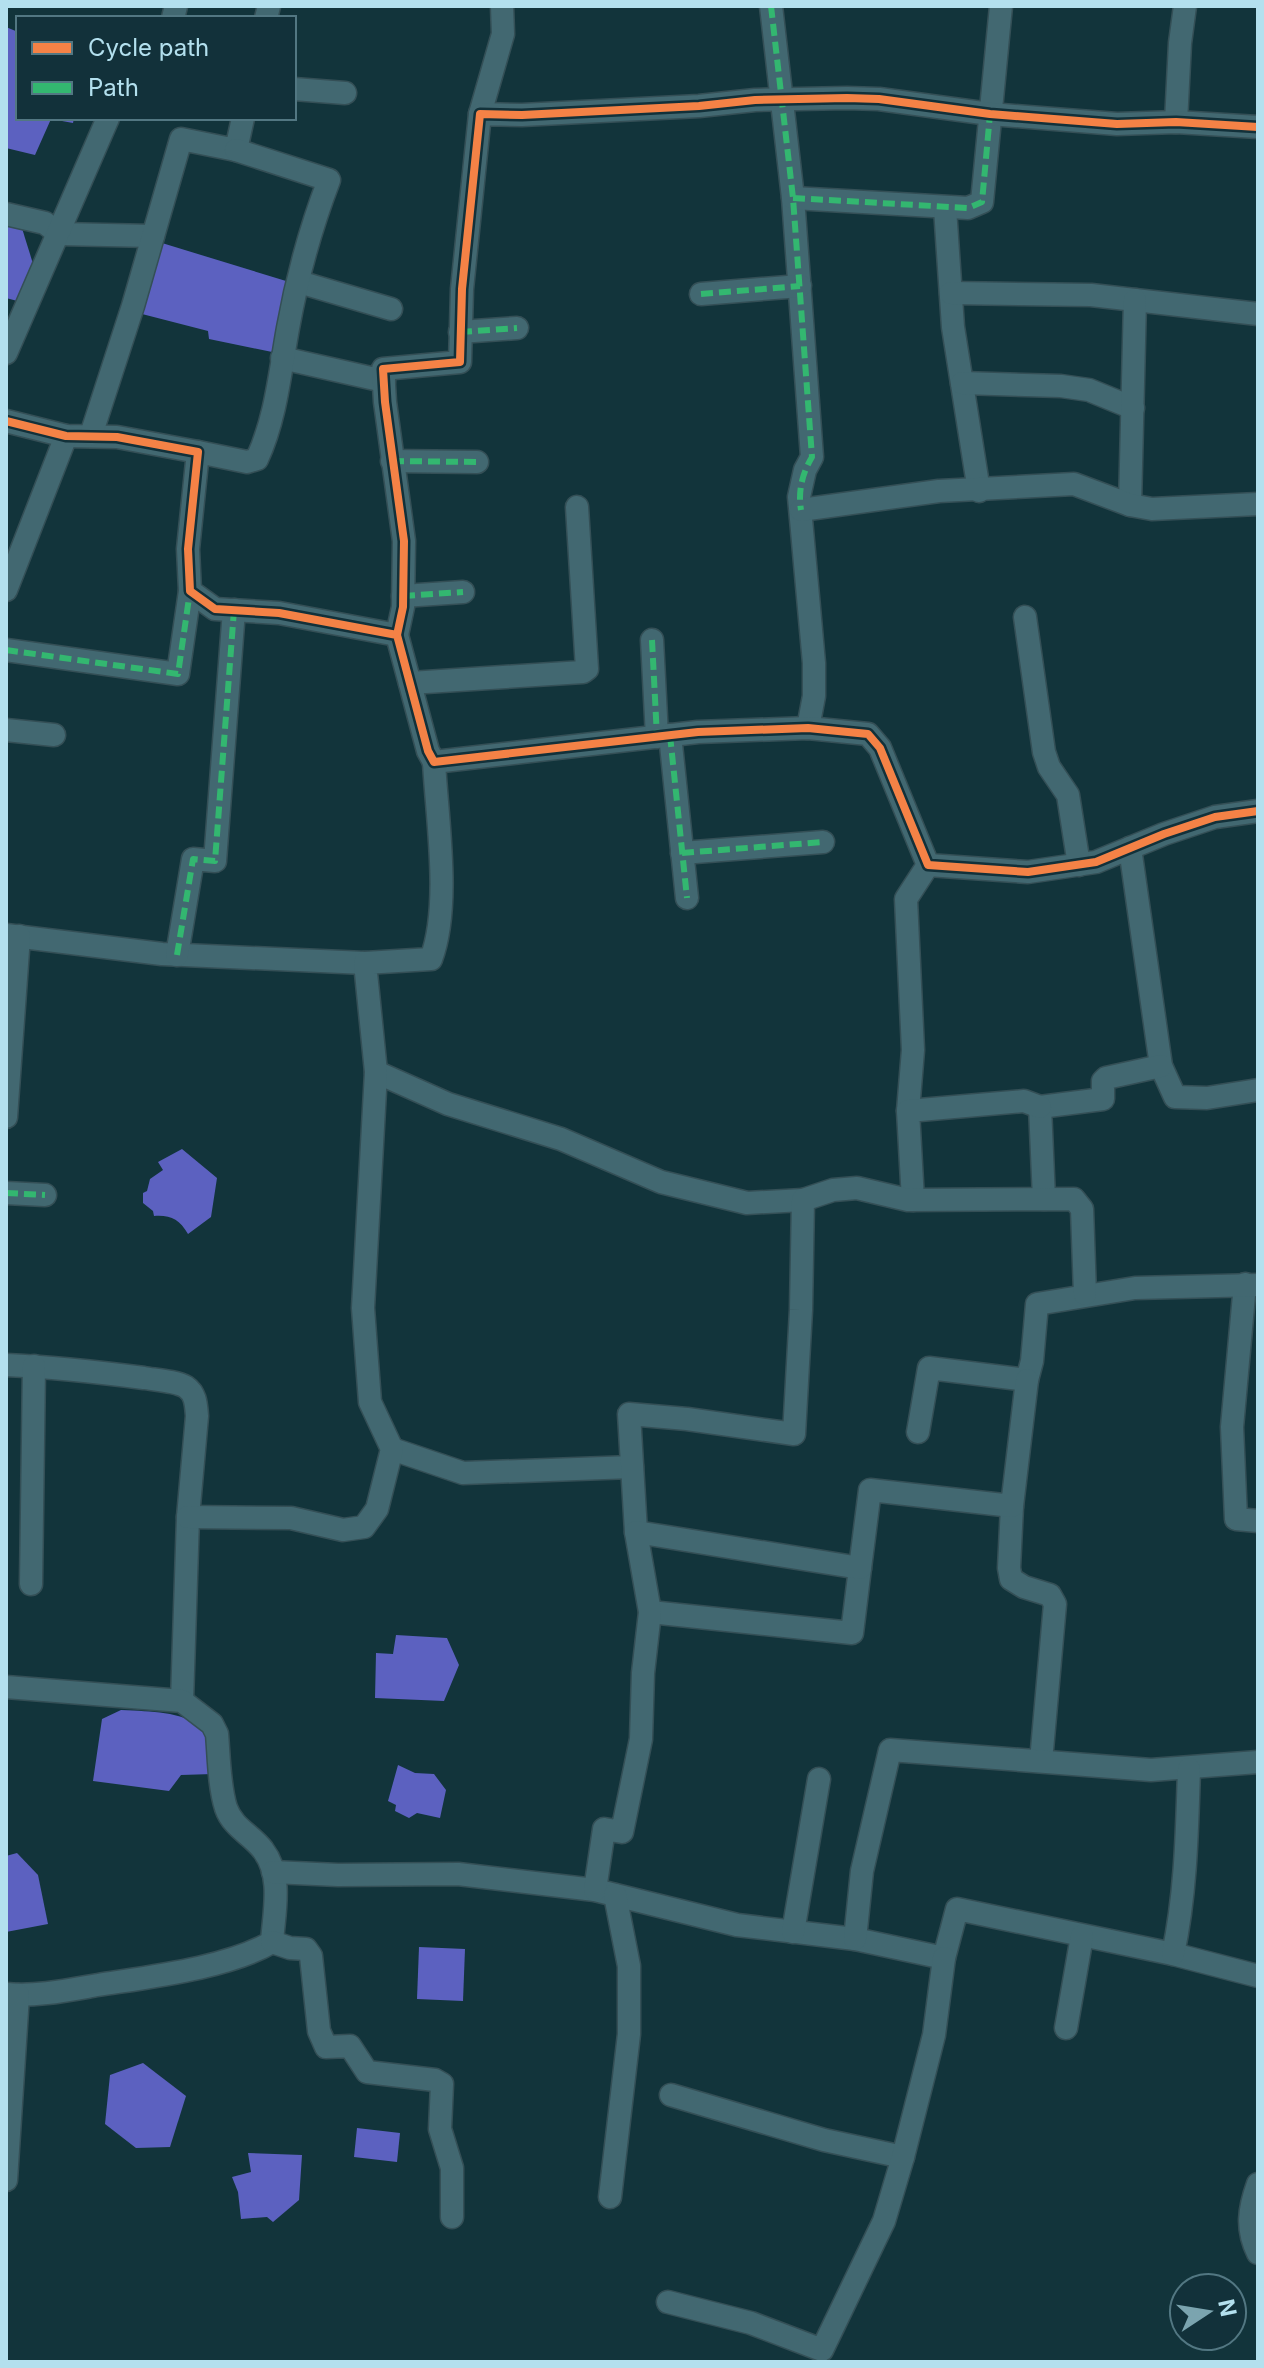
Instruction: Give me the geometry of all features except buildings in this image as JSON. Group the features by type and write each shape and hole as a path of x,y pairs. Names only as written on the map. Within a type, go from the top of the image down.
{"street":[{"path":"6,1117 13,936 177,955 365,963 431,959 437,944 441,884 434,762 397,635 403,596 404,541 383,369 460,362 460,332 480,114 503,34 502,6"},
{"path":"771,6 793,198 812,457 805,470 799,497 814,663 814,696 808,728"},
{"path":"793,198 945,208 968,208 982,202 1001,6"},
{"path":"1176,122 1185,6"},
{"path":"296,89 345,93"},
{"path":"480,114 522,115 780,99 879,99 990,114 1117,124 1176,122 1258,127"},
{"path":"6,353 107,120"},
{"path":"236,150 243,120"},
{"path":"6,421 66,436 91,435 247,462 257,459 268,436 299,282 329,180 236,150 181,139 91,435"},
{"path":"945,208 951,293 979,491"},
{"path":"6,214 45,223 59,234 153,236"},
{"path":"299,282 391,309"},
{"path":"701,294 800,286"},
{"path":"951,293 1091,295 1258,314"},
{"path":"1130,505 1135,300"},
{"path":"460,332 517,328"},
{"path":"282,358 384,381"},
{"path":"962,383 1061,386 1089,390 1133,408"},
{"path":"6,590 66,436"},
{"path":"6,650 178,674 190,591 188,549 198,452"},
{"path":"392,461 477,462"},
{"path":"801,510 939,491 1074,484 1130,505 1152,509 1258,504"},
{"path":"410,683 583,672 587,662 577,507"},
{"path":"190,591 215,609 279,613 397,635"},
{"path":"403,596 463,592"},
{"path":"177,955 193,859 215,861 234,610"},
{"path":"1025,617 1044,752 1049,767 1068,795 1079,865"},
{"path":"652,640 687,898"},
{"path":"434,762 698,732 808,728 868,734 880,748 928,865"},
{"path":"6,730 54,735"},
{"path":"928,865 1028,872 1079,865 1096,862 1215,817 1258,811"},
{"path":"682,853 823,842"},
{"path":"1130,848 1161,1066 1175,1097 1207,1098 1258,1090"},
{"path":"913,1200 908,1111 913,1050 906,899 928,865"},
{"path":"188,1517 291,1518 343,1530 364,1527 377,1509 392,1449 370,1402 363,1308 376,1072 365,963"},
{"path":"908,1111 1024,1101 1040,1107 1103,1099 1103,1081 1106,1078 1161,1066"},
{"path":"376,1072 448,1104 561,1139 661,1182 747,1203 803,1200 833,1190 857,1188 913,1200 1074,1199 1082,1209 1085,1294"},
{"path":"1040,1107 1044,1199"},
{"path":"6,1193 45,1195"},
{"path":"610,2197 629,2034 629,1966 605,1893 604,1829 622,1832 641,1739 643,1673 650,1612 636,1532 629,1414 794,1434 803,1200"},
{"path":"1041,1761 1055,1604 1050,1595 1024,1587 1011,1579 1009,1568 1012,1506 1037,1304 1135,1288 1252,1284 1232,1427 1236,1519 1258,1521"},
{"path":"6,1365 110,1373 185,1386 196,1402 188,1517 182,1701"},
{"path":"31,1584 34,1366"},
{"path":"918,1432 929,1368 1027,1380"},
{"path":"392,1449 463,1473 632,1467"},
{"path":"650,1612 852,1633 870,1490 1012,1506"},
{"path":"636,1532 860,1568"},
{"path":"6,1687 182,1701 212,1724 217,1734 227,1809 237,1827 264,1851 273,1872 276,1892 272,1942"},
{"path":"855,1939 862,1871 890,1750 1103,1767 1189,1769 1258,1762"},
{"path":"1173,1954 1186,1864 1189,1769"},
{"path":"793,1932 819,1779"},
{"path":"273,1872 458,1874 605,1893 737,1925 855,1939 944,1958"},
{"path":"668,2302 751,2323 822,2350 884,2221 934,2035 944,1958 957,1909 1173,1954 1258,1976"},
{"path":"1066,2028 1082,1936"},
{"path":"6,2180 12,1994 170,1974 255,1952 272,1942 306,1949 311,1956 319,2031 326,2047 350,2046 367,2072 435,2080 442,2084 440,2129 452,2168 452,2217"},
{"path":"671,2095 824,2140 903,2157"},
{"path":"1258,2184 1249,2219 1250,2237 1258,2253"}],"shaded area":[{"path":"6,27 16,31 16,120 51,120 35,155 6,148"},
{"path":"6,221 21,225 34,267 25,303 6,298"},
{"path":"162,243 286,281 292,290 277,353 209,339 208,331 142,314 140,309"},
{"path":"182,1149 217,1178 211,1217 188,1234 178,1221 154,1216 153,1211 143,1203 143,1193 147,1191 150,1179 163,1170 158,1162"},
{"path":"396,1635 447,1638 459,1665 444,1701 375,1698 376,1653 393,1654"},
{"path":"121,1710 175,1715 206,1729 213,1774 181,1775 169,1791 93,1781 102,1719"},
{"path":"398,1765 415,1773 434,1774 446,1790 440,1818 417,1813 409,1818 395,1811 396,1805 388,1801"},
{"path":"17,1853 38,1875 48,1924 6,1932 6,1856"},
{"path":"419,1947 465,1949 463,2001 417,1999"},
{"path":"143,2063 186,2096 170,2147 136,2148 105,2124 110,2075"},
{"path":"357,2128 400,2133 397,2162 354,2157"},
{"path":"248,2153 302,2155 299,2200 273,2222 267,2217 241,2219 238,2192 232,2177 251,2172"}],"marked path":[{"path":"771,6 793,198 812,457 802,483 801,510"},
{"path":"793,198 968,208 982,202 990,114"},
{"path":"701,294 800,286"},
{"path":"460,332 517,328"},
{"path":"392,461 477,462"},
{"path":"6,650 178,674 190,591"},
{"path":"403,596 463,592"},
{"path":"177,955 193,859 215,861 234,610"},
{"path":"652,640 657,737"},
{"path":"670,735 687,898"},
{"path":"682,853 823,842"},
{"path":"6,1193 45,1195"}],"cycle path":[{"path":"397,635 403,607 404,541 383,369 460,362 462,289 480,114 522,115 755,100 847,98 1117,124 1176,122 1258,127"},
{"path":"6,421 66,436 117,437 198,452 188,549 190,591 215,609 279,613 397,635 428,751 434,762 698,732 808,728 868,734 880,748 928,865 1028,872 1096,862 1215,817 1258,811"}]}
